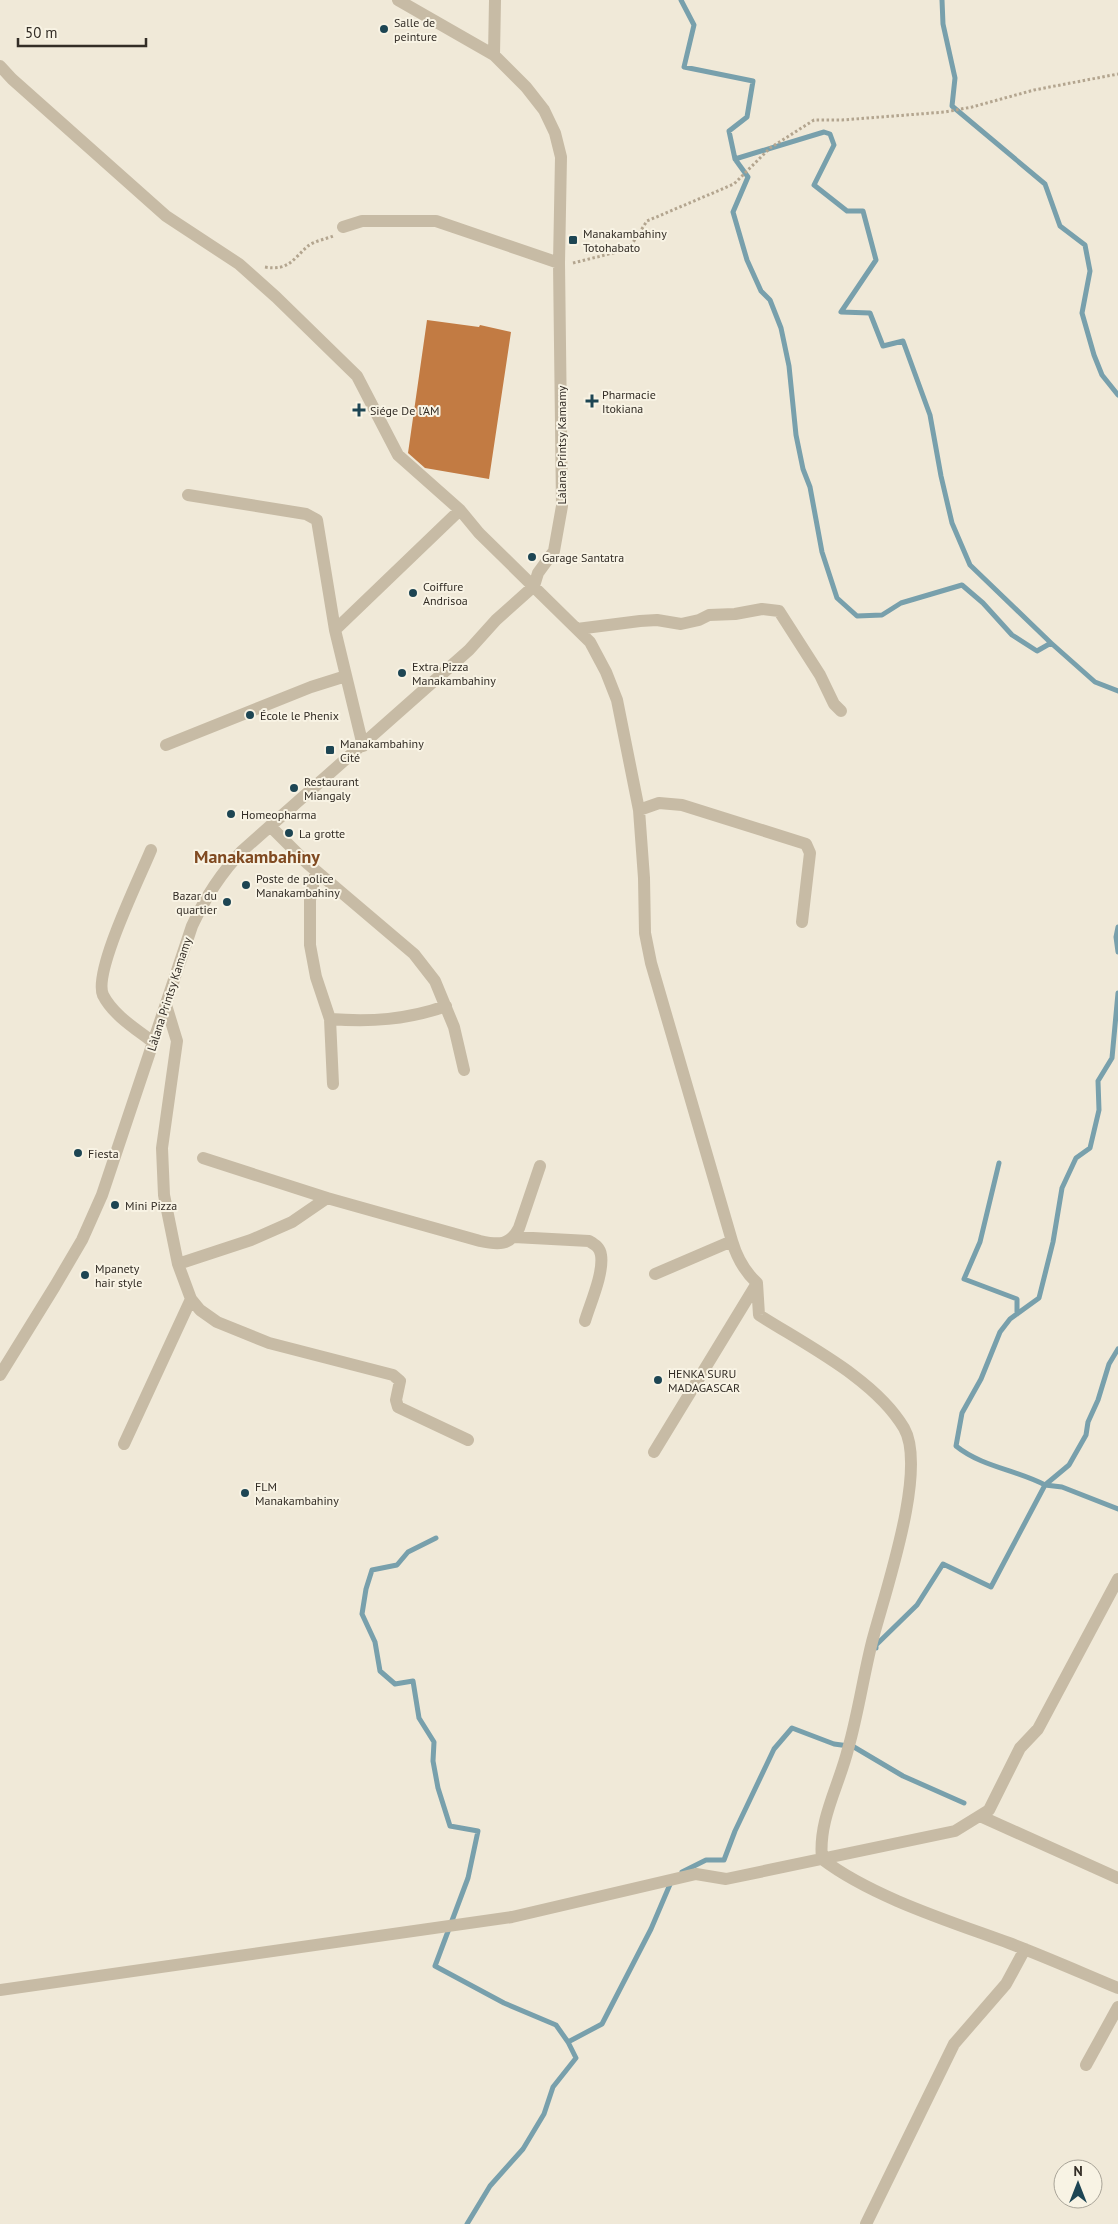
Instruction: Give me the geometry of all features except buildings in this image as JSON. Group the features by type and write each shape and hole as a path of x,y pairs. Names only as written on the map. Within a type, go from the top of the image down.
{"street":[{"name":"Làlana Printsy Kamamy","path":"0,1375 82,1240 102,1195 192,926 202,905 228,866 270,826 470,650 496,620 534,586 538,573 554,551 562,506 559,265 560,157 556,133 544,110 526,87 494,55 398,0"},
{"path":"494,55 495,0"},
{"path":"0,66 12,79 166,216 239,264 276,297 356,376 398,455 460,510 479,533 577,629 594,650 606,672 617,700 639,810 644,878 645,933 651,963 732,1241 738,1258 747,1274 756,1283 759,1315 858,1377 893,1412 905,1430 910,1450 908,1496 899,1545 872,1642 846,1757 823,1824 820,1842 822,1859 837,1870 922,1911 1025,1949 1118,1988"},
{"path":"343,227 362,221 436,220 559,265"},
{"path":"188,495 306,514 317,520 336,630 363,746"},
{"path":"336,630 460,510"},
{"path":"577,629 640,620 657,620 681,624 699,620 709,615 735,614 762,609 779,611 820,675 834,704 841,711"},
{"path":"166,745 311,686 346,676"},
{"path":"639,810 659,803 682,806 806,844 810,853 802,922"},
{"path":"270,826 316,871 414,954 436,981 454,1027 464,1070"},
{"path":"151,850 108,952 102,976 103,994 115,1012 153,1042"},
{"path":"316,871 310,900 310,945 316,977 330,1019 333,1084"},
{"path":"166,1005 177,1041 162,1148 162,1172 169,1228 178,1264 191,1299 200,1310 217,1322 269,1342 393,1374 400,1381 396,1400 398,1407 468,1440"},
{"path":"330,1019 360,1021 392,1019 426,1013 446,1006"},
{"path":"203,1158 327,1198 497,1245 506,1243 514,1237 540,1166"},
{"path":"178,1264 251,1240 292,1222 327,1198"},
{"path":"514,1237 589,1241 598,1246 601,1254 601,1265 585,1321"},
{"path":"656,1274 732,1241"},
{"path":"654,1452 756,1283"},
{"path":"124,1444 191,1299"},
{"path":"0,1990 512,1917 696,1874 726,1879 956,1832 989,1810 1020,1748 1038,1730 1118,1579"},
{"path":"980,1816 1118,1878"},
{"path":"866,2224 954,2044 1006,1984 1025,1949"},
{"path":"1086,2065 1118,2007"}],"path":[{"path":"559,265 617,252 632,244 646,221 734,184 770,148 814,120 842,120 945,112 972,107 1034,90 1118,74"},
{"path":"239,264 251,261 260,266 274,268 291,264 310,245 336,235 343,227"}],"waterway":[{"path":"681,0 694,25 684,67 753,81 747,117 729,131 735,159 748,177 733,212 747,260 761,291 770,300 781,328 789,366 796,435 803,469 810,487 822,552 837,598 857,616 882,615 901,603 962,585 983,603 1012,635 1037,651 1051,643 1095,682 1118,691"},
{"path":"942,0 943,24 955,78 952,106 1045,184 1060,226 1085,245 1090,271 1082,313 1102,375 1118,395"},
{"path":"735,159 824,132 830,134 834,145 814,185 847,211 863,211 876,260 841,312 870,313 883,346 903,341 930,415 952,523 970,565 1051,643"},
{"path":"1118,927 1116,937 1118,952"},
{"path":"876,1648 876,1645 917,1605 943,1564 991,1587 1045,1485 988,1464 956,1446 962,1413 981,1379 1000,1332 1010,1319 1039,1298 1053,1242 1062,1188 1076,1158 1090,1148 1099,1110 1098,1081 1112,1058 1118,993"},
{"path":"999,1163 980,1242 964,1279 1017,1299 1017,1314"},
{"path":"1045,1485 1069,1465 1086,1435 1088,1422 1098,1400 1109,1364 1118,1349"},
{"path":"1045,1485 1062,1487 1118,1509"},
{"path":"436,1538 408,1552 397,1565 372,1570 366,1589 362,1614 375,1642 380,1671 395,1684 413,1681 419,1718 434,1742 433,1761 438,1788 450,1826 478,1831 468,1878 435,1966 504,2003 556,2025 568,2042"},
{"path":"682,1872 706,1860 724,1860 735,1831 774,1749 792,1728 834,1744 849,1746"},
{"path":"854,1747 903,1776 964,1803"},
{"path":"467,2224 490,2186 523,2149 544,2114 553,2087 576,2058 568,2042 602,2024 651,1929 671,1882"}],"place":[{"name":"Salle de peinture","path":"384,29"},
{"name":"Manakambahiny Totohabato","path":"573,240"},
{"name":"Pharmacie Itokiana","path":"592,401"},
{"name":"Siége De l'AM","path":"359,410"},
{"name":"Garage Santatra","path":"532,557"},
{"name":"Coiffure Andrisoa","path":"413,593"},
{"name":"Extra Pizza Manakambahiny","path":"402,673"},
{"name":"École le Phenix","path":"250,715"},
{"name":"Manakambahiny Cité","path":"330,750"},
{"name":"Restaurant Miangaly","path":"294,788"},
{"name":"Homeopharma","path":"231,814"},
{"name":"La grotte","path":"289,833"},
{"name":"Poste de police Manakambahiny","path":"246,885"},
{"name":"Bazar du quartier","path":"227,902"},
{"name":"Fiesta","path":"78,1153"},
{"name":"Mini Pizza","path":"115,1205"},
{"name":"Mpanety hair style","path":"85,1275"},
{"name":"HENKA SURU MADAGASCAR","path":"658,1380"},
{"name":"FLM Manakambahiny","path":"245,1493"}],"district":[{"name":"Manakambahiny","path":"257,856"}]}
